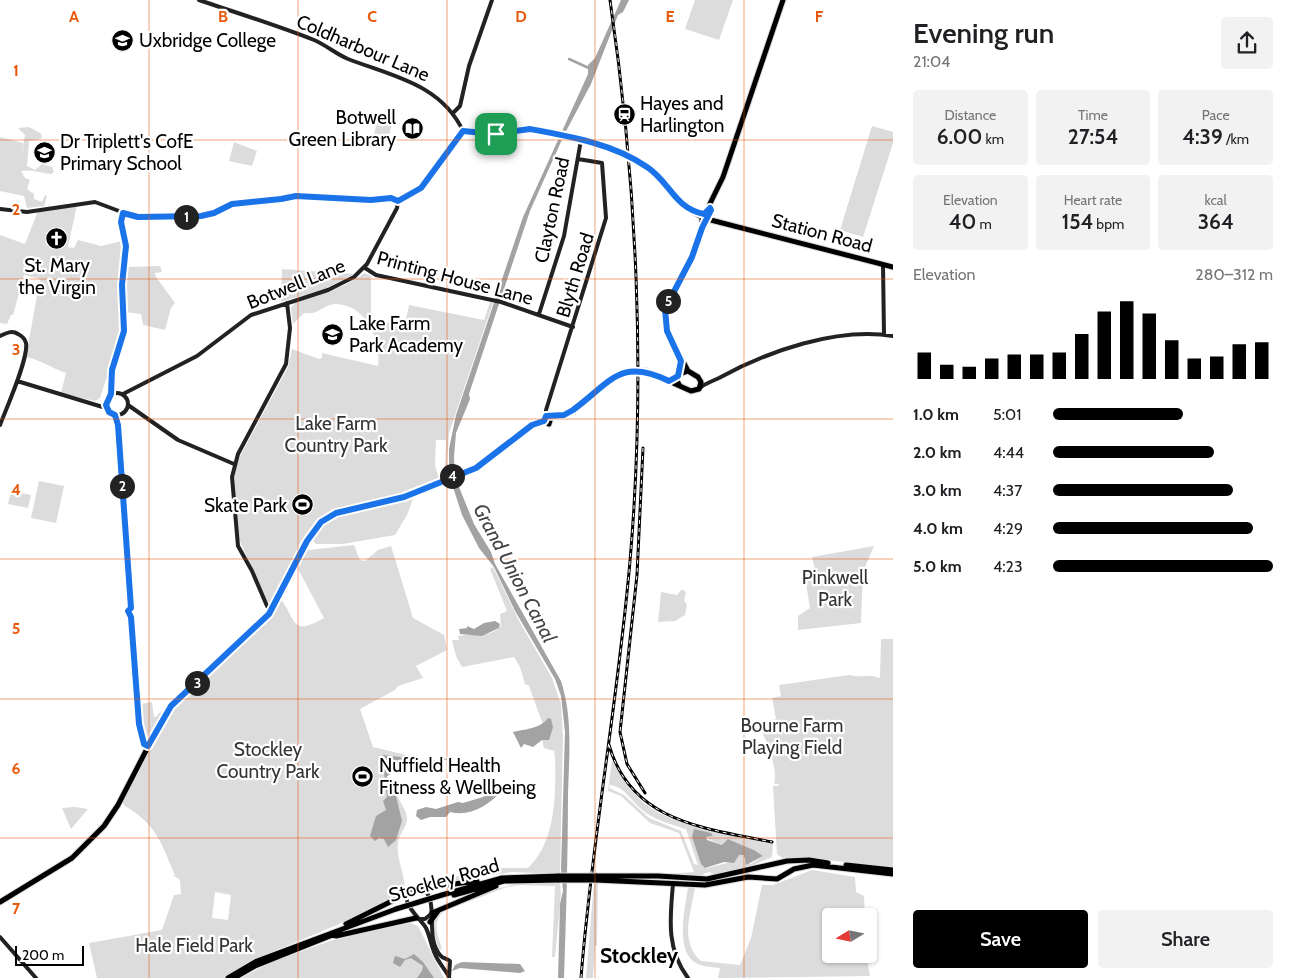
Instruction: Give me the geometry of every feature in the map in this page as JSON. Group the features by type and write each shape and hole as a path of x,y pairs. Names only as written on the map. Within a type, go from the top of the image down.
{"main road":[{"path":"0,902 72,858 104,826 118,805 171,706 272,611 307,541 321,522 336,513 404,497 450,476 474,468 532,425 547,418 568,413 618,374 646,371 691,391 699,389 700,380 688,371 681,361 667,331 664,312 668,300 692,257 706,217 724,177 784,0"},
{"name":"Station Road","path":"706,217 883,265"},
{"path":"883,265 893,267"},
{"path":"680,386 677,381 681,361"},
{"path":"669,381 688,371"},
{"name":"Stockley Road","path":"228,978 257,961 330,932 502,878 658,876 707,880 780,862 809,860 893,870"},
{"path":"780,862 784,870 783,876"},
{"path":"770,864 767,872 773,879"},
{"name":"Stockley Road","path":"596,878 705,885 753,876 773,879 783,876 794,869 813,865 893,874"},
{"path":"423,888 502,878"},
{"name":"Stockley Road","path":"443,896 492,884 559,878"},
{"path":"431,914 451,903 501,884 523,880"},
{"path":"330,932 408,893"},
{"path":"430,922 436,912 451,903"},
{"name":"Stockley Road","path":"234,978 255,966 396,911"},
{"path":"320,940 416,918"}],"street":[{"name":"Coldharbour Lane","path":"199,0 240,12 315,41 348,59 413,82 438,97 453,113"},
{"path":"0,209 27,212 93,202 138,217 201,216 214,213 232,204 296,196 371,200 391,198 398,201 421,188 463,131 453,113 460,106 469,66 492,0"},
{"name":"Station Road","path":"463,131 494,134 529,129 581,140 610,149 647,167 676,199 697,214 706,217"},
{"name":"Clayton Road","path":"540,314 564,236 581,140"},
{"name":"Blyth Road","path":"547,418 546,410 606,218 602,163 578,159"},
{"name":"Botwell Lane","path":"123,394 197,356 245,319 275,306 342,284 364,268 397,208 398,201"},
{"path":"111,394 112,370 124,331 122,285 126,246 121,222 123,213"},
{"name":"Station Road","path":"883,265 884,335"},
{"name":"Printing House Lane","path":"364,268 376,275 501,302 573,327"},
{"path":"272,611 266,604 252,571 238,546 232,490 234,464 286,364 290,328 287,303"},
{"path":"0,336 14,332 23,337 26,344 17,381 0,425"},
{"path":"699,389 741,366 815,341 846,336 893,336"},
{"path":"700,380 707,382 715,380"},
{"path":"17,381 95,404 106,408 115,415 118,425 131,608 128,611 131,615 139,724 142,741 148,746"},
{"path":"112,381 117,392"},
{"name":"Botwell Lane","path":"127,399 133,390"},
{"path":"95,404 106,400 111,394 117,392 123,394 127,399 126,412"},
{"path":"106,400 106,408"},
{"path":"128,405 178,440 234,464"},
{"path":"115,415 121,415 126,412 137,413"},
{"path":"118,425 121,415"},
{"path":"673,884 671,942 676,957 688,978"},
{"path":"415,887 423,888 428,894 431,914 430,922 439,953 444,959 449,961 449,978 434,953 426,929 416,918 408,901 408,893 415,887"},
{"path":"416,918 425,919 431,914"},
{"path":"1,939 21,959 36,978"},
{"path":"442,965 444,959"},
{"path":"442,965 449,966"}],"green space":[{"path":"695,0 733,0 719,40 685,29"},
{"path":"379,117 393,121 387,141 373,137"},
{"path":"872,126 893,132 893,143 863,237 840,230"},
{"path":"29,127 42,136 41,139 29,141 27,166 35,170 42,164 52,167 54,172 51,174 21,171 25,178 30,180 27,189 34,194 34,199 42,202 45,195 47,196 44,206 27,208 24,196 0,191 0,137 23,143 21,157 25,135 18,128"},
{"path":"234,142 257,151 252,166 229,161"},
{"path":"77,205 68,247 74,248 78,240 101,246 122,241 125,256 121,285 122,331 100,398 95,401 61,393 66,373 26,357 40,279 24,275 13,315 11,315 7,324 0,323 0,235 25,244 38,211"},
{"path":"160,266 162,272 155,273 156,277 175,303 171,308 165,330 143,325 141,314 125,312 123,299 126,267"},
{"path":"282,269 354,274 325,289 281,302"},
{"name":"Lake Farm Country Park","path":"365,273 371,276 371,317 390,323 392,316 406,319 409,305 484,320 490,302 493,303 449,433 447,463 451,473 448,473 445,465 446,440 436,440 435,465 439,479 402,495 344,508 325,516 304,539 273,604 267,602 239,539 234,496 234,474 238,460 288,367 292,349 319,359 322,358 322,353 378,366 377,346 370,326 364,317 347,306 333,304 314,313 304,313 293,324 291,308 295,303 345,285"},
{"path":"39,481 64,486 56,523 31,518"},
{"path":"11,491 31,495 28,508 8,504"},
{"path":"414,496 407,515 395,535 343,544 316,544 311,538 320,527 344,513 357,508"},
{"name":"Stockley Country Park","path":"354,545 360,560 365,561 378,550 391,546 413,618 444,635 447,650 416,666 423,678 398,686 395,690 360,709 373,747 406,755 408,762 402,768 387,776 407,818 406,825 398,842 399,860 405,891 337,925 252,960 223,978 97,978 89,943 162,930 174,895 181,894 180,880 173,875 175,875 157,836 144,820 122,802 160,722 204,676 258,629 279,597 295,623 299,626 313,624 324,618 296,565 305,547 309,550","holes":["215,892 231,895 228,920 212,918"]},
{"name":"Pinkwell Park","path":"874,546 863,572 861,623 798,630 798,616 810,608 804,571 815,570 812,557"},
{"path":"493,567 518,619 552,678 561,704 563,736 560,874 511,872 432,885 431,881 500,868 528,868 544,845 552,816 555,757 554,751 544,748 542,740 550,737 550,729 542,722 529,686 525,684 520,667 514,657 462,667 456,656 452,640 459,640 458,636 491,633 501,626 500,614 507,611 490,569"},
{"path":"681,590 684,590 686,593 684,600 687,605 685,615 675,621 658,622 661,592 677,595"},
{"name":"Bourne Farm Playing Field","path":"881,639 893,639 893,867 807,858 782,858 777,854 773,786 778,786 779,784 774,784 775,770 773,761 764,735 757,722 760,720 762,723 776,719 772,698 781,696 779,685 849,675 880,678"},
{"path":"152,702 154,717 160,712 163,714 147,742 140,704"},
{"path":"612,760 631,789 651,808 692,825 773,843 772,857 739,871 714,877 710,872 703,874 706,878 667,874 694,872 679,833 650,823 621,796 608,791","holes":["610,785 623,791 650,816 686,829 698,865 694,864 681,831 649,818 624,795 609,788","713,836 705,838 722,845 730,840 763,856 751,864 744,861 745,855 739,855 735,861 707,868 701,864 692,837"]},
{"path":"62,808 88,809 71,829"},
{"path":"812,870 855,877 856,892 864,896 865,908 822,908 822,963 868,963 870,976 718,978 720,968 701,965 692,960 687,952 683,931 688,888 695,888 688,926 690,945 694,953 701,961 740,965 751,938 762,885 773,885"},
{"path":"594,882 598,882 597,946 595,946 593,978 586,978"},
{"path":"522,883 560,883 561,894 555,957 552,957 555,886 520,885 507,887 444,911 437,925 437,934 442,949 439,950 434,933 434,921 441,912 476,895"},
{"path":"410,923 418,926 444,978 241,978 272,962 333,940"}],"shaded area":[{"path":"621,0 629,0 623,12 618,15 591,84 564,135 530,211 469,394 470,399 456,433 454,457 455,477 474,524 561,681 565,695 569,723 567,886 564,978 558,978 560,904 563,891 561,869 565,732 561,696 555,679 515,611 494,567 479,548 462,515 453,487 453,478 449,464 449,449 456,415 523,217 588,74 588,65 595,58"},
{"path":"495,621 500,624 499,628 482,636 460,634 459,629 467,628 467,626 474,629 484,623"},
{"path":"548,718 551,719 553,727 549,740 542,740 533,747 524,744 521,748 513,732 537,726"},
{"path":"383,755 400,757 408,762 402,768 387,776 388,782 398,794 396,796 402,821 396,840 388,847 384,839 379,838 375,841 370,836 376,816 386,810 383,801 387,797 383,765 380,759"},
{"path":"497,789 501,792 496,797 484,806 471,812 450,812 446,817 430,817 421,820 416,816 417,810 426,807 436,809 458,802 463,803 483,797"},
{"path":"694,829 711,833 713,836 706,837 707,840 722,845 728,839 763,856 746,865 744,855 739,855 734,863 724,862 705,868 701,864 692,837"},
{"path":"414,954 423,962 434,978 417,978 423,966 411,958 405,960 400,967 393,963 395,956 405,959"},
{"path":"462,962 520,964 525,971 520,973 460,968 452,971 455,965"}],"waterway":[{"path":"569,59 591,69"},
{"path":"442,760 452,758"},
{"path":"413,762 438,761"}],"railway":[{"path":"581,978 592,873 625,613 635,492 638,351 636,280 627,139 610,0"},
{"path":"643,448 637,575 620,732 627,764 645,793"},
{"path":"609,745 620,771 634,791 652,806 673,817 696,825 772,842"}],"place":[{"name":"Uxbridge College","path":"123,40"},
{"name":"Hayes and Harlington","path":"624,114"},
{"name":"Botwell Green Library","path":"412,128"},
{"name":"Dr Triplett's CofE Primary School","path":"44,152"},
{"name":"St. Mary the Virgin","path":"57,239"},
{"name":"Lake Farm Park Academy","path":"333,334"},
{"name":"Skate Park","path":"303,505"},
{"name":"Nuffield Health Fitness & Wellbeing","path":"363,776"}],"district":[{"name":"Stockley","path":"639,955"}],"route":[{"path":"530,129 557,134 608,148 635,160 651,170 676,199 688,209 697,214 704,214 710,208 711,210 702,228 696,248 668,300 664,312 665,324 670,340 681,361 681,369 678,376 674,380 669,381 646,371 622,372 573,410 564,415 546,416 544,421 532,425 476,468 473,467 404,497 351,509 327,517 314,528 272,611 254,630 215,663 188,692 171,706 160,722 148,746 142,741 139,724 131,615 128,611 131,608 118,425 115,415 109,412 106,405 107,398 111,394 112,370 124,331 121,299 123,266 126,257 126,246 121,222 123,213 138,217 201,216 214,213 232,204 293,196 371,200 391,198 398,201 421,188 463,131 496,134 530,129"}],"water label":[{"name":"Grand Union Canal","path":"515,573"}],"park label":[{"name":"Hale Field Park","path":"194,945"}]}
